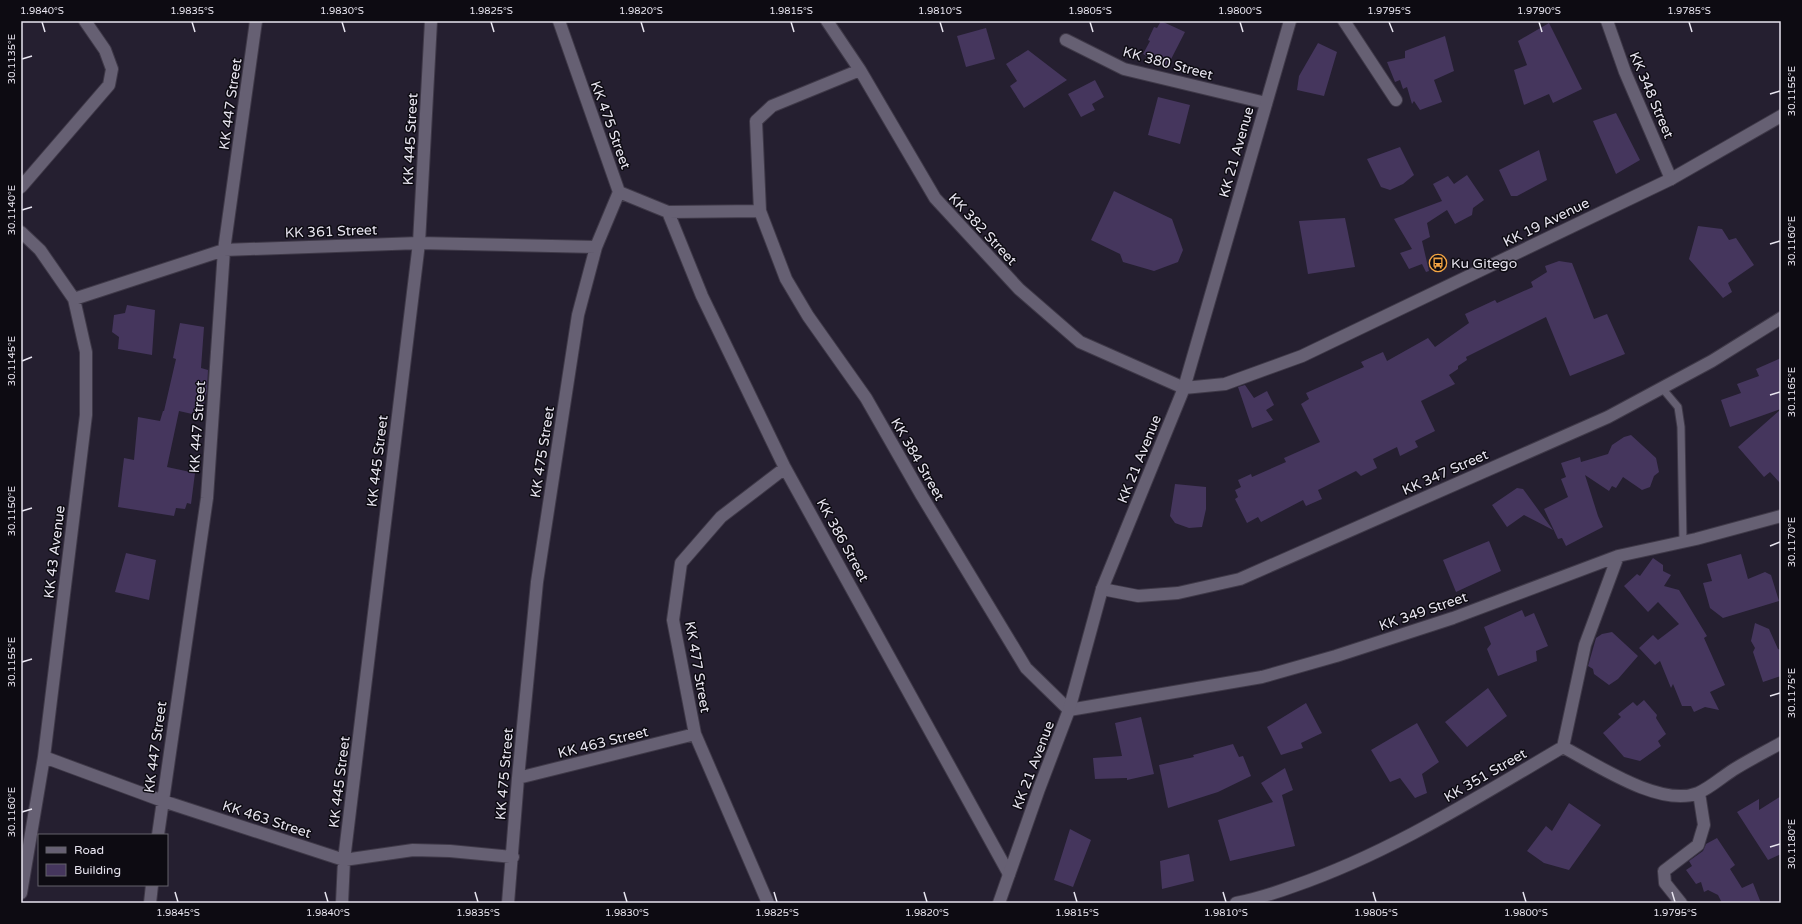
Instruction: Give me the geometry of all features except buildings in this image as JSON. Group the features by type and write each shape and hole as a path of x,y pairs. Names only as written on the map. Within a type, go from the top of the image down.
{"street":[{"path":"21,187 109,84 112,69 105,50 85,21"},
{"name":"KK 447 Street","path":"158,834 207,498 224,250 256,21"},
{"name":"KK 445 Street","path":"342,903 344,860 419,243 431,21"},
{"name":"KK 475 Street","path":"508,903 513,857 518,778 537,582 578,315 596,247 619,192 559,21"},
{"name":"KK 382 Street","path":"827,21 860,70 935,198 1019,289 1080,342 1184,388"},
{"name":"KK 21 Avenue","path":"999,903 1039,789 1069,710 1102,589 1184,388 1290,21"},
{"path":"1344,21 1396,100"},
{"name":"KK 348 Street","path":"1607,21 1625,72 1671,179"},
{"name":"KK 380 Street","path":"1066,40 1124,69 1266,103"},
{"path":"619,192 668,212 760,210 756,121 772,106 860,70"},
{"name":"KK 19 Avenue","path":"1184,388 1225,384 1302,356 1671,179 1781,116"},
{"name":"KK 384 Street","path":"760,210 786,279 808,316 866,398 922,496 1026,668 1069,710"},
{"name":"KK 386 Street","path":"668,212 702,296 786,468 1009,874"},
{"name":"KK 43 Avenue","path":"21,232 40,250 74,299 86,352 86,415 44,757 21,893"},
{"name":"KK 361 Street","path":"74,299 224,250 419,243 596,247"},
{"name":"KK 347 Street","path":"1102,589 1138,596 1170,594 1240,579 1608,417 1712,361 1781,318"},
{"name":"KK 477 Street","path":"768,903 695,734 674,620 681,563 721,517 786,468"},
{"name":"KK 349 Street","path":"1069,710 1262,677 1336,656 1453,618 1618,556 1781,516"},
{"path":"1618,556 1585,645 1564,747 1652,792 1683,797 1699,793 1735,769 1781,743"},
{"name":"KK 463 Street","path":"518,778 695,734"},
{"name":"KK 351 Street","path":"1236,903 1254,900 1331,873 1352,864 1406,838 1564,747"},
{"name":"KK 463 Street","path":"44,757 163,801 344,860 413,850 450,851 513,857"},
{"path":"1681,903 1665,883 1664,871 1698,845 1704,825 1699,793"},
{"path":"150,903 152,886"}],"lane":[{"path":"1662,388 1678,406 1681,427 1683,541"}],"place":[{"name":"Ku Gitego","path":"1438,263"}]}
